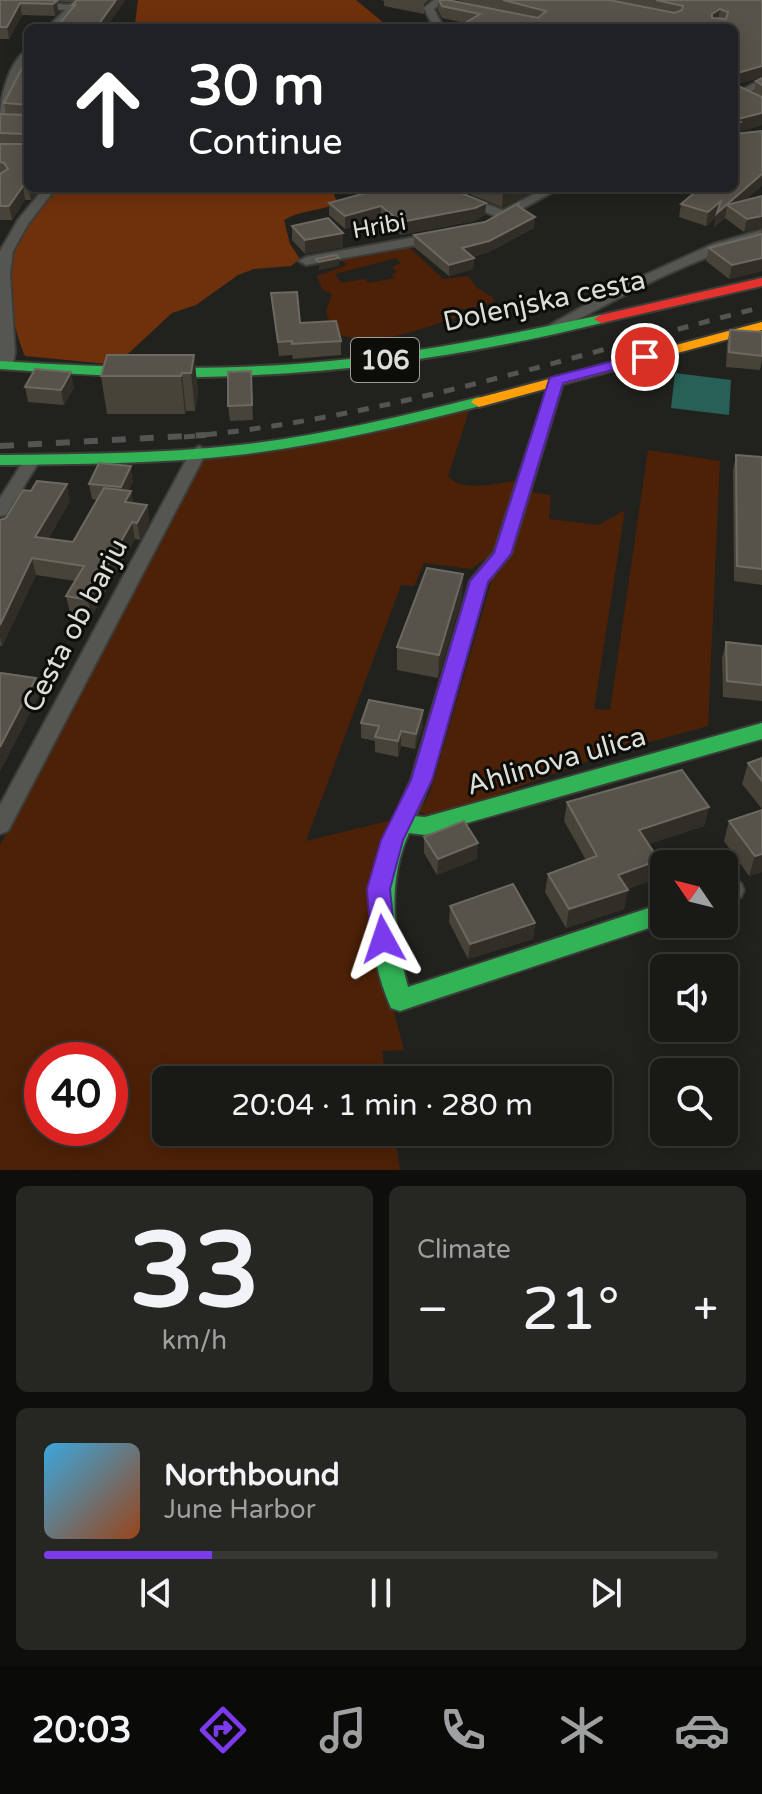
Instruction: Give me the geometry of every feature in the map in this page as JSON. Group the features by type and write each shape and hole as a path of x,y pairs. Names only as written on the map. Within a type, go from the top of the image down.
{"street":[{"path":"0,1 73,8 85,5"},
{"path":"436,24 429,8 442,3"},
{"path":"56,24 73,8"},
{"path":"0,115 15,96 22,72"},
{"path":"738,91 762,82"},
{"path":"738,93 751,99"},
{"path":"0,122 14,122"},
{"path":"3,365 11,345 4,259 20,227 47,192"},
{"name":"Hribi","path":"440,192 498,218 547,192"},
{"path":"0,226 20,227"},
{"name":"Hribi","path":"306,261 456,233"},
{"path":"548,330 617,293 718,247 762,234"},
{"name":"Dolenjska cesta","path":"3,365 175,373 341,365 548,330 762,282"},
{"path":"0,460 270,445 368,427 762,326"},
{"path":"557,380 502,554 479,581 421,780 392,840 378,889 383,939 400,1000 650,918"},
{"name":"Cesta ob barju","path":"0,825 199,451"},
{"path":"0,511 32,460"},
{"name":"Ahlinova ulica","path":"402,824 425,826 762,731"}],"shaded area":[{"path":"138,0 356,0 385,24 135,24"},
{"path":"52,192 331,192 337,203 284,220 290,244 300,259 291,266 254,269 238,275 196,305 172,313 117,364 25,356 12,313 9,280 12,249 21,230"},
{"path":"409,247 443,279 468,276 494,302 456,311 460,316 397,336 348,337 333,332 326,311 332,294 322,289 317,276 347,265 340,259","holes":["396,258 401,263 392,267 397,272 392,275 394,278 369,283 365,279 341,283 335,274"]},
{"path":"470,408 448,476 471,486 517,481 494,553 471,569 424,563 414,586 401,585 306,841 392,820 388,988 404,1050 382,1051 384,1066 152,1066 152,1146 396,1146 400,1170 0,1170 0,845 200,462 207,456"},
{"path":"648,450 720,461 708,726 610,753 453,811 426,816 419,811 419,807 430,792 495,569 529,492 551,495 549,519 599,525 625,510 594,709 610,710"}],"water":[{"path":"675,373 731,380 729,415 671,408"}],"building":[{"path":"0,0 57,1 53,4 20,3 7,27 0,27"},
{"path":"77,0 116,0 99,24 59,24 75,5 72,5"},
{"path":"439,0 538,18 546,11 503,0 609,0 675,13 683,6 656,0 762,0 762,66 738,73 738,24 463,24 480,14 442,6","holes":["720,9 728,12 726,19 712,18 712,14"]},
{"path":"24,66 24,105 4,103"},
{"path":"738,86 762,97 762,113 738,119"},
{"path":"0,114 24,115 24,134 0,133"},
{"path":"762,131 762,174 717,213 721,201 708,212 681,204 695,192 738,192 738,134"},
{"path":"0,144 24,144 24,186 9,206 0,206 0,174 8,169 0,162"},
{"path":"369,192 459,192 486,203 475,208 401,222 381,206 345,216 329,203"},
{"path":"762,196 762,216 747,219 727,205"},
{"path":"519,203 518,206 535,217 489,241 462,248 474,258 449,265 414,235 485,222"},
{"path":"328,218 343,233 305,240 292,226"},
{"path":"762,234 762,258 732,265 709,248"},
{"path":"336,255 339,258 319,262 316,259"},
{"path":"297,292 300,323 336,321 341,341 278,342 271,293"},
{"path":"730,330 762,332 762,356 729,352"},
{"path":"107,355 194,355 191,373 182,373 181,376 101,376"},
{"path":"35,369 71,372 61,390 25,387"},
{"path":"251,371 252,405 228,406 228,372"},
{"path":"736,455 762,457 762,569 737,566"},
{"path":"99,463 131,466 121,487 89,484"},
{"path":"37,481 67,484 35,537 73,542 104,488 131,491 125,502 147,505 137,523 132,522 88,600 66,596 84,566 32,558 0,625 0,520 6,518 23,490 31,491"},
{"path":"427,568 463,574 439,655 397,647"},
{"path":"726,642 762,646 762,685 727,681"},
{"path":"0,674 36,678 0,747"},
{"path":"369,700 423,710 416,734 401,731 398,741 375,737 379,726 361,723"},
{"path":"762,758 762,781 748,763"},
{"path":"682,770 709,807 639,830 652,850 650,863 618,875 628,890 569,909 548,874 597,856 567,802"},
{"path":"762,810 762,854 755,856 729,821"},
{"path":"464,821 478,843 438,859 424,837"},
{"path":"513,884 535,923 470,944 450,906"}],"railway":[{"path":"196,436 331,416 404,401 762,307"},
{"path":"196,436 206,435"},
{"path":"0,446 196,436"},
{"path":"184,437 196,436"}],"traffic: fast":[{"path":"0,365 146,372 291,369 447,350 601,319"},
{"path":"0,460 150,457 239,450 360,430 479,402"},
{"path":"650,918 400,1000 384,932 382,890 385,869 402,824 425,826 762,731"}],"traffic: slow":[{"path":"479,402 762,326"}],"traffic: jam":[{"path":"601,319 762,282"}],"route":[{"path":"383,939 378,889 392,840 421,780 479,581 502,554 557,380 645,357"}]}
